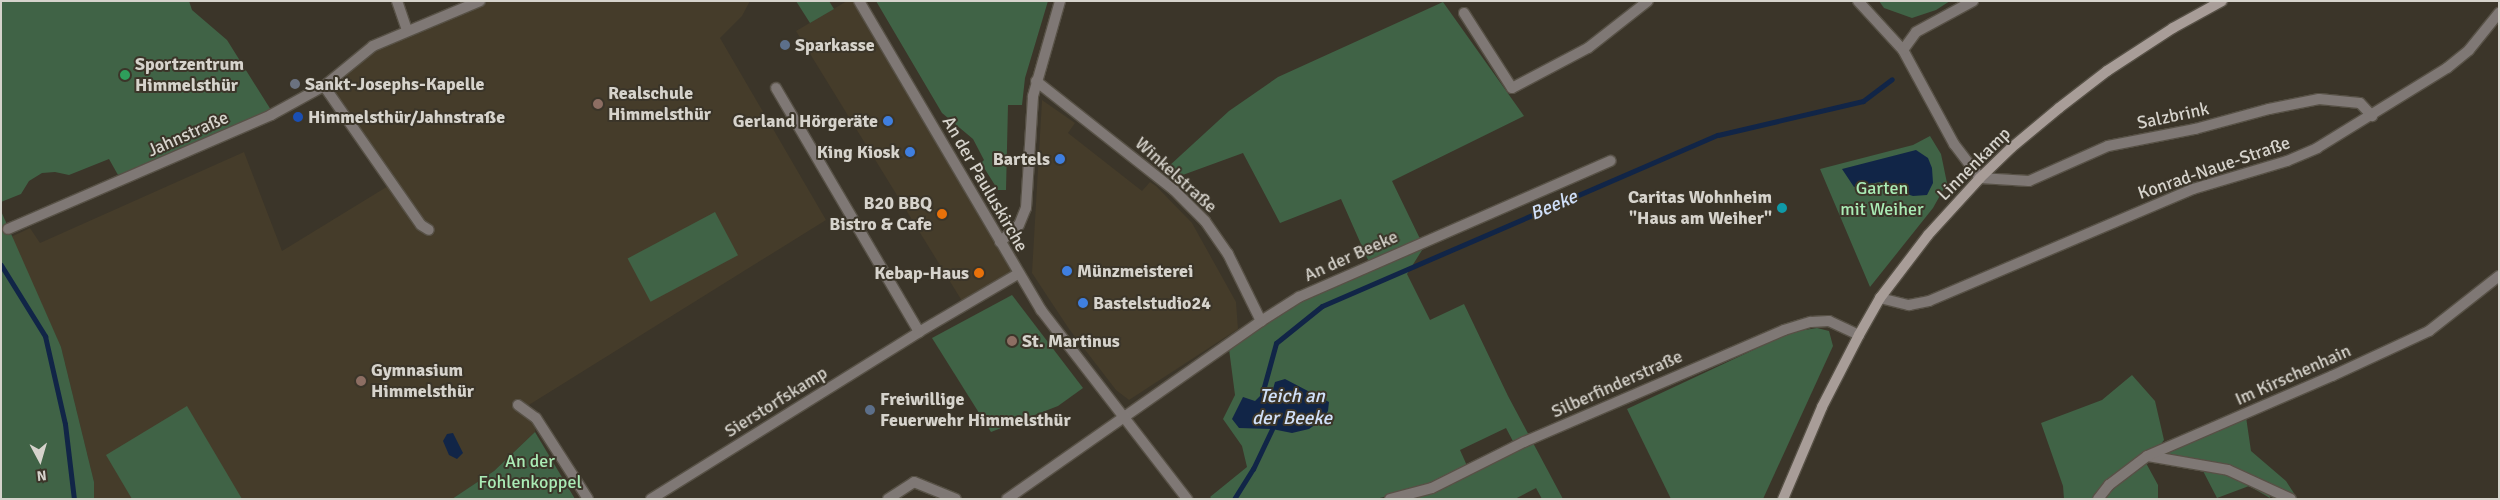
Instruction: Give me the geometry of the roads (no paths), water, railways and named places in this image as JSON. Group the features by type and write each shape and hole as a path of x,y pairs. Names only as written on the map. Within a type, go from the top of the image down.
{"main road":[{"name":"Linnenkamp","path":"1783,499 1822,407 1859,335 1880,298 1928,235 2010,148 2107,71 2173,28 2222,1"}],"street":[{"path":"397,1 407,30"},
{"name":"Jahnstraße","path":"8,228 257,122 324,86 374,46 407,30 480,1"},
{"name":"An der Pauluskirche","path":"859,1 1018,274 918,332"},
{"path":"1000,242 1019,224 1026,208 1030,123 1036,81 1060,1"},
{"path":"1464,13 1512,88 1588,48 1648,1"},
{"path":"1858,1 1903,50 1954,144 1980,178"},
{"path":"1903,50 1916,32 1973,1"},
{"name":"Konrad-Naue-Straße","path":"1880,298 1909,305 1929,301 2193,189 2287,161 2318,148 2446,68 2469,50 2499,13"},
{"name":"Winkelstraße","path":"1036,81 1174,190 1205,221 1228,254 1261,321"},
{"path":"324,86 420,225 429,230"},
{"path":"776,88 918,332"},
{"name":"Salzbrink","path":"1980,178 2029,181 2108,146 2195,129 2269,109 2319,99 2360,103 2372,116"},
{"name":"An der Beeke","path":"1007,499 1261,321 1299,297 1611,161"},
{"path":"1018,274 1062,339 1187,499"},
{"name":"Im Kirschenhain","path":"2098,499 2109,485 2147,456 2332,376 2429,331 2499,276"},
{"name":"Silberfinderstraße","path":"1390,499 1432,488 1524,442 1784,330 1811,322 1829,321 1859,335"},
{"name":"Sierstorfskamp","path":"651,499 918,332"},
{"path":"518,405 536,418 588,499"},
{"path":"2147,456 2228,470 2291,499"},
{"path":"888,499 914,482 956,499"}],"water":[{"path":"1916,150 1928,158 1932,168 1933,183 1927,195 1913,196 1891,189 1880,182 1854,187 1842,169"},
{"name":"Teich an der Beeke","path":"1285,379 1329,402 1328,411 1322,420 1309,429 1292,433 1272,429 1239,428 1232,419 1243,397 1255,401 1262,394 1271,396 1275,382"},
{"path":"453,433 463,453 457,459 449,455 443,441 447,434"}],"waterway":[{"name":"Beeke","path":"1262,394 1276,343 1322,306 1718,135 1863,101 1892,79"},
{"path":"1,265 45,336 65,424 74,499"},
{"name":"Beeke","path":"1234,499 1253,469 1272,429"}],"place":[{"name":"Sparkasse","path":"785,45"},
{"name":"Sportzentrum Himmelsthür","path":"125,75"},
{"name":"Sankt-Josephs-Kapelle","path":"295,84"},
{"name":"Realschule Himmelsthür","path":"598,104"},
{"name":"Himmelsthür/Jahnstraße","path":"298,117"},
{"name":"Gerland Hörgeräte","path":"888,121"},
{"name":"King Kiosk","path":"910,152"},
{"name":"Bartels","path":"1060,159"},
{"name":"Caritas Wohnheim \"Haus am Weiher\"","path":"1782,208"},
{"name":"B20 BBQ Bistro & Cafe","path":"942,214"},
{"name":"Münzmeisterei","path":"1067,271"},
{"name":"Kebap-Haus","path":"979,273"},
{"name":"Bastelstudio24","path":"1083,303"},
{"name":"St. Martinus","path":"1012,341"},
{"name":"Gymnasium Himmelsthür","path":"361,381"},
{"name":"Freiwillige Feuerwehr Himmelsthür","path":"870,410"}],"park label":[{"name":"Garten mit Weiher","path":"1882,199"},
{"name":"An der Fohlenkoppel","path":"530,472"}]}
